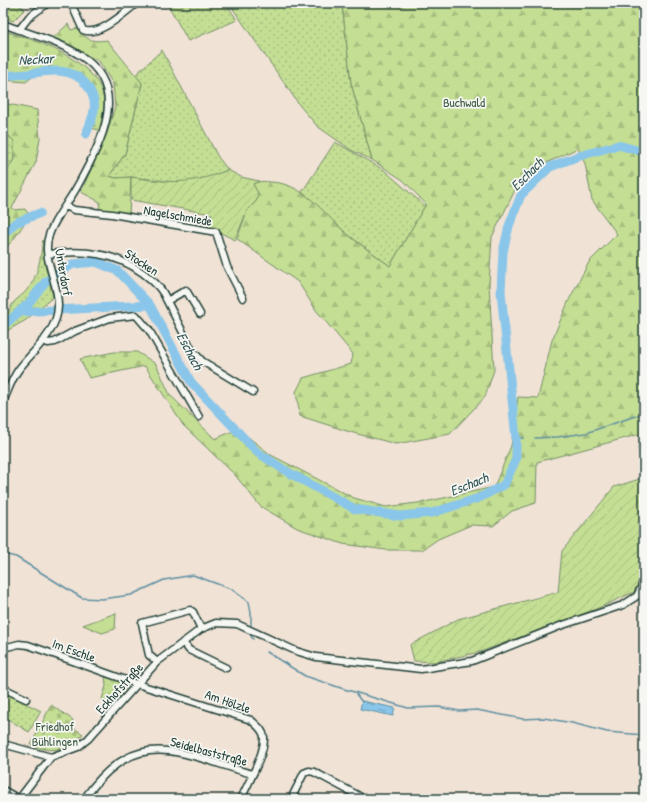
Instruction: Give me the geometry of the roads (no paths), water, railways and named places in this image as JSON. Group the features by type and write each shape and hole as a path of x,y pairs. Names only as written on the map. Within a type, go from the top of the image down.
{"street":[{"path":"19,30 28,17 48,3"},
{"path":"71,3 83,30 90,32 106,26 137,3"},
{"name":"Unterdorf","path":"3,24 81,56 92,66 104,83 109,104 103,132 78,186 54,223 49,236 48,254 55,283 58,308 57,315 51,328 18,370 3,402"},
{"name":"Nagelschmiede","path":"66,206 74,210 112,214 216,232 227,267 243,298"},
{"name":"Stocken","path":"48,254 83,252 102,254 117,258 135,267 154,281 165,294 167,301 192,350 202,362 253,392"},
{"path":"167,301 186,290 200,314"},
{"path":"42,340 48,343 55,342 76,331 110,318 136,315 149,330 199,417"},
{"name":"Eckhofstraße","path":"51,757 78,747 88,739 157,662 201,629 216,623 237,624 296,650 316,657 421,669 472,661 560,626 623,605 637,596 644,582"},
{"path":"157,662 149,655 142,623 190,610 193,612 201,629"},
{"path":"183,642 189,650 226,668"},
{"name":"Im Eschle","path":"3,648 19,644 28,645 137,684"},
{"name":"Am Hölzle","path":"137,684 251,720 261,728 264,737 262,749 242,798"},
{"path":"3,688 26,699"},
{"path":"3,744 51,757 19,799 3,790"},
{"name":"Seidelbaststraße","path":"84,799 107,771 123,760 146,750 169,750 252,774"},
{"path":"291,799 304,774 309,770 359,796 360,799"},
{"path":"242,798 251,799"}],"water":[{"path":"362,701 395,708 393,716 360,709"}],"waterway":[{"name":"Neckar","path":"3,76 59,71 73,74 80,78 90,91 94,103 93,115 86,134"},
{"name":"Eschach","path":"3,326 28,304 46,281 73,264 96,262 118,271 150,305 191,382 257,452 286,471 355,509 400,516 432,513 479,498 504,485 516,459 516,438 501,292 503,252 509,226 521,195 550,167 576,157 618,145 644,152"},
{"name":"Neckar","path":"3,235 15,223 40,213"},
{"name":"Eschach","path":"19,312 150,305"},
{"path":"535,438 586,433 644,413"},
{"path":"516,438 524,438"},
{"path":"3,554 16,557 82,598 102,599 131,595 164,580 193,575 231,589 249,602 251,625"},
{"path":"250,634 253,639"},
{"path":"267,652 305,676 408,708 439,707 459,711 477,710 523,719 544,718 607,732 644,735"},
{"path":"356,694 362,702"}],"park label":[{"name":"Buchwald","path":"464,102"},
{"name":"Friedhof Bühlingen","path":"55,734"}]}
